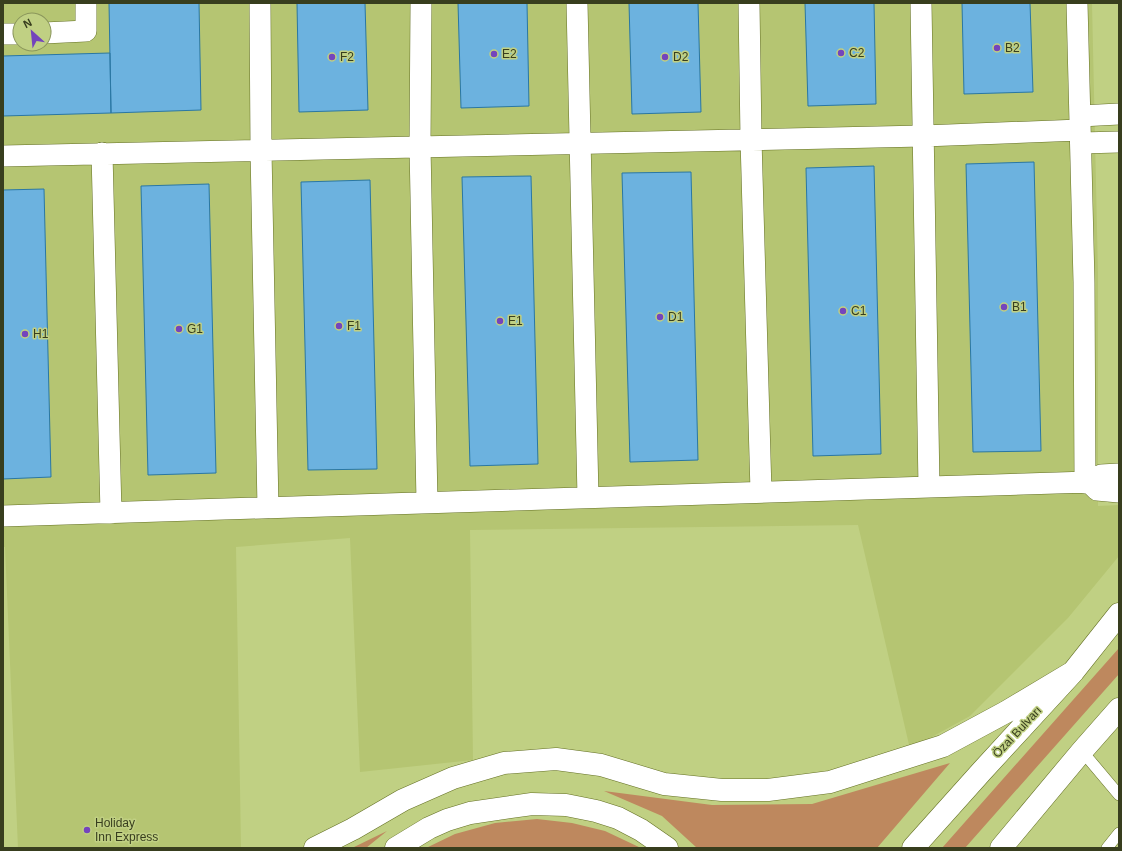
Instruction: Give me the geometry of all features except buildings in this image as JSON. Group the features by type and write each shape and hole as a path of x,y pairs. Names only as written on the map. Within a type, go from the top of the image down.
{"highway":[{"name":"Özal Bulvarı","path":"913,848 1073,672 1119,614"},
{"path":"315,848 353,829 403,800 453,778 504,763 556,759 600,765 664,784 722,790 768,790 830,782 943,746 1006,712 1073,672"},
{"path":"1001,848 1119,709"},
{"path":"396,848 429,828 447,820 470,813 532,804 566,805 596,811 618,818 641,830 667,848"}],"street":[{"path":"52,33 86,31 86,3"},
{"path":"260,3 261,150 268,508"},
{"path":"421,3 420,146 427,502"},
{"path":"577,3 588,497"},
{"path":"749,3 751,139 761,492"},
{"path":"920,3 929,487"},
{"path":"1077,3 1087,483"},
{"path":"1080,130 1119,114"},
{"path":"3,156 923,136 1080,130 1119,142"},
{"path":"102,153 111,513"},
{"path":"3,516 1087,483 1101,475 1119,474"},
{"path":"1087,483 1097,490 1119,492"}],"lane":[{"path":"1082,751 1119,795"},
{"path":"1107,848 1119,833"}],"shaded area":[{"path":"3,3 1092,3 1098,273 1098,506 1119,505 1119,556 1068,618 970,716 910,749 858,525 470,530 473,760 360,772 350,538 236,547 241,848 18,848 5,547 3,547"},
{"path":"1119,648 1119,674 965,848 942,848"},
{"path":"950,763 877,848 697,848 662,816 604,791 712,805 812,804"},
{"path":"537,819 572,823 605,831 641,848 426,848 455,834 495,823"},
{"path":"387,831 366,848 352,848"}],"place":[{"name":"B2","path":"997,48"},
{"name":"C2","path":"841,53"},
{"name":"E2","path":"494,54"},
{"name":"F2","path":"332,57"},
{"name":"D2","path":"665,57"},
{"name":"B1","path":"1004,307"},
{"name":"C1","path":"843,311"},
{"name":"D1","path":"660,317"},
{"name":"E1","path":"500,321"},
{"name":"F1","path":"339,326"},
{"name":"G1","path":"179,329"},
{"name":"H1","path":"25,334"},
{"name":"Holiday Inn Express","path":"87,830"}]}
